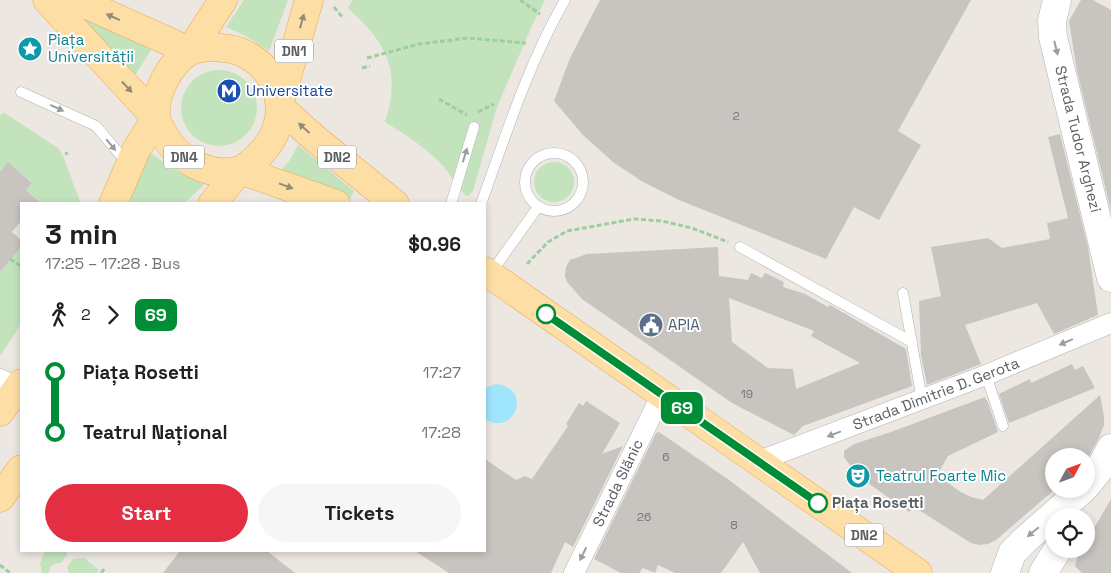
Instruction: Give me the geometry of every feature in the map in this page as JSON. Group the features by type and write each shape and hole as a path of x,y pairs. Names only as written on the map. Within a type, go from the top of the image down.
{"main road":[{"path":"47,0 156,118"},
{"path":"76,0 190,51 212,47 239,51 254,60 266,72 276,88 280,105 278,126 268,145 255,159 240,170 214,202"},
{"path":"190,51 223,0"},
{"name":"DN1","path":"280,105 309,0"},
{"name":"DN4","path":"190,51 176,64 165,80 157,96 156,118 166,138 191,163 201,168 216,171 240,170"},
{"name":"DN2","path":"280,105 313,137 393,202"},
{"name":"DN4","path":"115,202 141,140 156,118"},
{"path":"240,170 330,202"},
{"name":"DN2","path":"487,273 918,573"},
{"path":"0,412 13,383"},
{"path":"0,498 20,470"}],"street":[{"name":"Strada Tudor Arghezi","path":"1057,0 1052,22 1053,37 1111,278"},
{"name":"Strada Dimitrie D. Gerota","path":"759,462 986,375 1111,323"},
{"name":"Strada Slănic","path":"574,573 662,394"},
{"path":"1095,474 1111,448"},
{"path":"1005,573 1012,553 1026,538 1073,498"},
{"path":"1043,573 1052,558"}],"lane":[{"path":"482,202 518,97 552,23 565,0"},
{"path":"21,92 96,126 129,166"},
{"path":"452,202 474,127"},
{"path":"549,153 559,153 568,156 582,170 584,180 580,198 565,210 556,212 538,207 526,191 527,172 532,163 549,153"},
{"path":"487,273 538,207"},
{"path":"740,247 912,342"},
{"path":"903,293 922,400"},
{"path":"986,375 1003,426"}],"path":[{"path":"520,0 552,23"},
{"path":"334,7 343,18"},
{"path":"367,58 418,44 468,38 542,44"},
{"path":"362,68 370,66"},
{"path":"439,99 469,117"},
{"path":"526,264 548,242 567,231 634,219 662,221 692,228 740,247"},
{"path":"10,259 20,265"},
{"path":"0,565 10,573"},
{"path":"101,573 105,568"}],"green space":[{"path":"244,0 288,0 269,51 246,36 226,27"},
{"path":"353,0 545,0 497,107 473,191 468,196 463,193 445,168 432,155 385,122 390,104 391,72 381,46 372,33 348,8"},
{"path":"86,14 155,44 133,78 81,21"},
{"path":"219,70 234,73 246,81 254,93 257,108 254,123 246,135 234,143 219,146 204,143 192,135 184,123 181,108 184,93 192,81 204,73"},
{"path":"3,112 58,148 63,156 80,202 37,202 38,200 26,190 32,182 8,163 0,172 0,116"},
{"path":"298,145 354,191 350,199 278,174 290,160"},
{"path":"146,150 175,170 204,185 185,202 128,202"},
{"path":"554,162 568,168 574,182 568,196 554,202 540,196 534,182 540,168"},
{"path":"20,248 20,326 0,356 0,272"},
{"path":"45,552 66,552 67,555 61,563 51,566 48,573 42,573 40,564"},
{"path":"84,558 99,570 96,573 69,573 67,567 73,559"}],"water":[{"path":"496,384 508,387 514,394 517,402 516,410 504,422 495,423 486,419 486,388"}],"building":[{"path":"600,0 971,0 898,131 921,145 879,220 854,207 826,259 679,200 643,182 613,162 583,135 554,101 570,58"},
{"path":"1081,0 1093,0 1111,10 1111,211 1077,71 1069,21"},
{"path":"1060,134 1088,247 1098,315 1054,334 1037,303 965,325 981,364 927,385 921,355 919,301 941,296 931,247 988,238 1002,248 1050,239 1047,223 1068,218 1048,137"},
{"path":"8,162 32,183 26,190 40,202 20,202 20,222 12,232 20,239 20,248 0,272 0,172"},
{"path":"718,247 719,276 748,280 751,273 762,278 765,273 784,282 783,287 805,294 828,307 830,305 906,349 912,386 803,426 794,435 732,403 582,299 567,282 565,276 566,267 570,260 587,254","holes":["729,298 814,331 811,336 860,363 796,389 793,369 768,368 732,342"]},
{"path":"1072,364 1075,370 1083,366 1095,388 1009,423 999,394 1030,379 1031,383"},
{"path":"1100,395 1104,425 1093,448 1045,448 1045,498 996,540 988,544 979,545 971,543 914,507 909,512 858,476 844,457 844,451 854,444 985,397 998,432 948,456 937,475 959,491 983,500"},
{"path":"586,401 620,423 602,454 623,446 573,547 565,542 551,573 449,573 417,552 486,552 486,460 516,480 525,476 532,479 568,426 566,424 579,403 583,406"},
{"path":"659,432 729,480 852,573 760,573 743,542 721,573 675,573 658,565 655,573 643,568 639,573 621,573 594,559 656,433"},
{"path":"1111,499 1111,573 1082,573 1075,566 1077,558 1095,558 1095,527"},
{"path":"179,552 268,552 295,573 163,573"}],"bus line":[{"name":"69","path":"546,314 818,503"}],"place":[{"name":"Piața Universității","path":"30,49"},
{"name":"Universitate","path":"229,91"},
{"name":"APIA","path":"651,325"},
{"name":"Teatrul Foarte Mic","path":"858,476"},
{"name":"Piața Rosetti","path":"818,503"}]}
